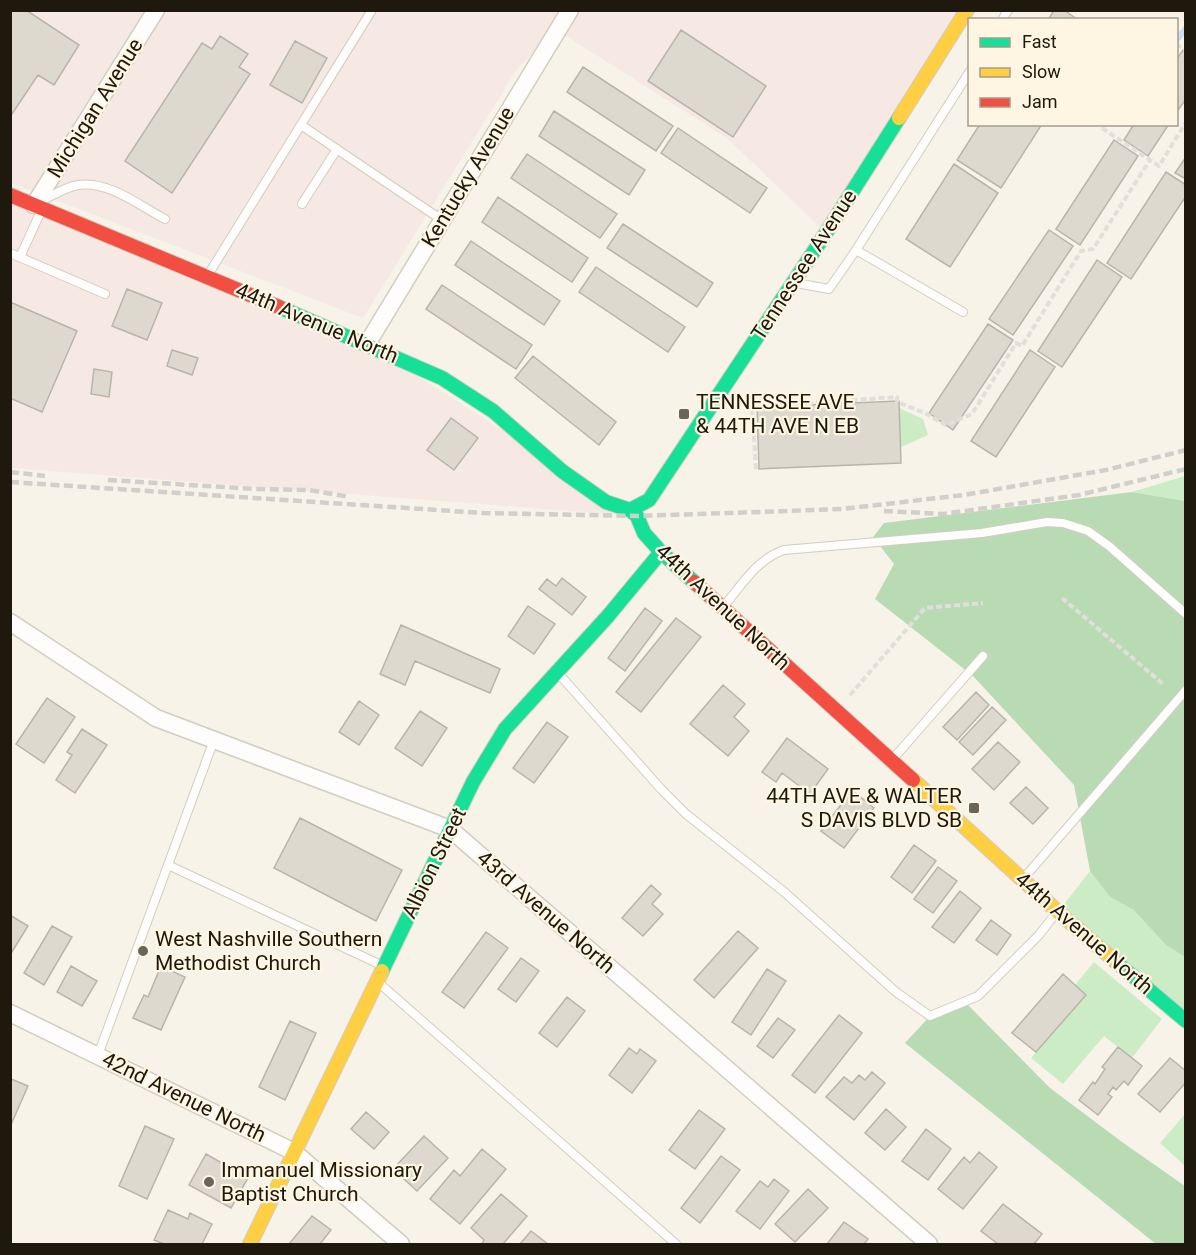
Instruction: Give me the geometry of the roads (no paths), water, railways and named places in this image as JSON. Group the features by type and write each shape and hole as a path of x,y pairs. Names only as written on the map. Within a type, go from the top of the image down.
{"street":[{"name":"Michigan Avenue","path":"38,207 156,10"},
{"name":"Kentucky Avenue","path":"368,344 570,10"},
{"name":"Tennessee Avenue","path":"630,510 649,500 793,283 967,10"},
{"name":"44th Avenue North","path":"10,195 368,344 442,378 493,411 561,471 606,502 630,510 637,516 644,533 661,552 1058,912 1185,1021"},
{"name":"Albion Street","path":"250,1245 473,782 505,729 557,673 661,552"},
{"name":"43rd Avenue North","path":"10,622 156,718 450,829 929,1245"},
{"name":"42nd Avenue North","path":"10,1013 294,1152 401,1245"}],"lane":[{"path":"207,276 372,10"},
{"path":"793,283 829,289 968,73"},
{"path":"301,125 442,220"},
{"path":"302,204 337,149"},
{"path":"20,257 38,207 77,185 95,184 165,219"},
{"path":"856,250 963,312"},
{"path":"10,253 105,294"},
{"path":"723,608 761,563 784,550 982,533 1047,522 1063,523 1088,531 1185,614"},
{"path":"892,761 983,656"},
{"path":"557,673 686,814 783,891 896,992 930,1016 978,996 1039,935 1058,912"},
{"path":"1023,880 1185,690"},
{"path":"98,1055 214,740"},
{"path":"168,865 384,967"},
{"path":"377,982 676,1245"}],"waterway":[{"path":"1178,38 1186,28"}],"railway":[{"path":"10,482 483,513 637,516 842,509 964,495 1106,470 1186,450"},
{"path":"884,511 943,514 1079,495 1186,469"},
{"path":"10,472 45,476"},
{"path":"108,480 309,490 350,497"}],"place":[{"name":"TENNESSEE AVE & 44TH AVE N EB","path":"684,414"},
{"name":"44TH AVE & WALTER S DAVIS BLVD SB","path":"974,808"},
{"name":"West Nashville Southern Methodist Church","path":"143,951"},
{"name":"Immanuel Missionary Baptist Church","path":"209,1182"}]}
